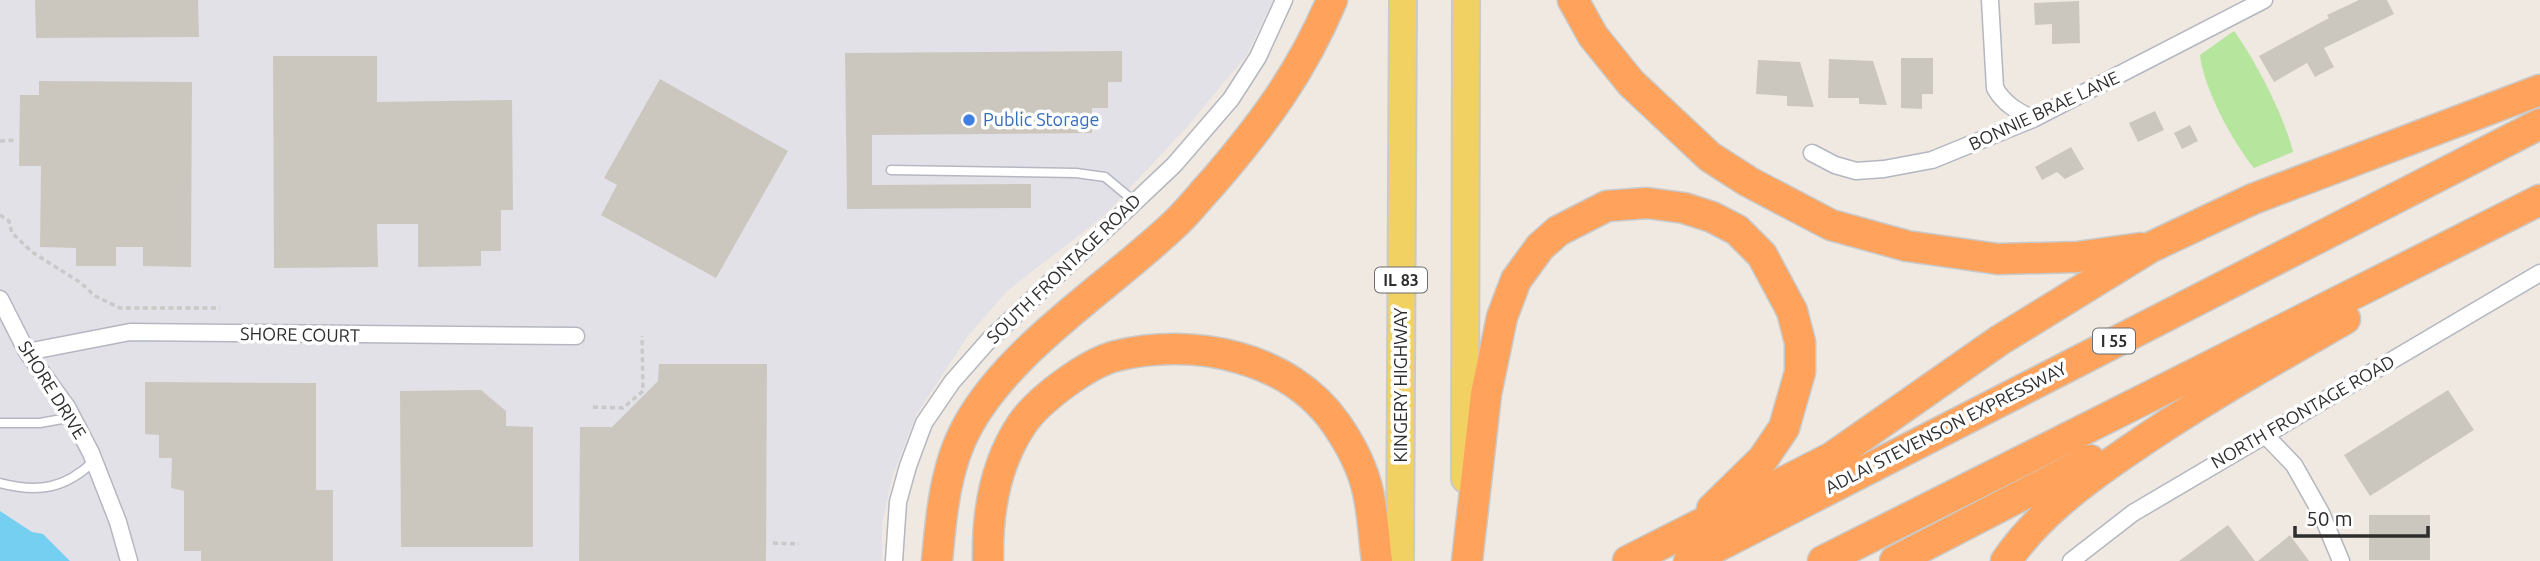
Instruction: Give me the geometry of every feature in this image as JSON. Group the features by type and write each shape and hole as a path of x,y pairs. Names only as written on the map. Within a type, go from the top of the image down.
{"highway":[{"path":"937,561 941,518 950,472 966,429 992,389 1022,357 1179,220 1251,138 1313,43 1332,0"},
{"path":"1573,0 1593,36 1631,83 1710,157 1759,188 1831,225 1907,246 1998,259 2077,257 2151,247"},
{"path":"1628,561 1831,458 2000,341 2151,247 2253,199 2540,90"},
{"name":"ADLAI STEVENSON EXPRESSWAY","path":"1689,561 1873,464 2540,124"},
{"path":"1823,561 2540,200"},
{"path":"1466,561 1486,394 1502,317 1516,280 1540,247 1558,231 1607,206 1647,202 1684,208 1712,217 1737,230 1762,255 1792,311 1800,342 1800,372 1784,428 1763,459 1694,526"},
{"path":"1895,561 2179,415 2540,205"},
{"path":"988,561 987,540 992,499 1003,460 1023,423 1051,393 1114,356 1153,350 1195,349 1239,356 1276,372 1308,394 1336,422 1350,447 1368,491 1377,561"},
{"path":"2006,561 2021,539 2073,489 2179,415"}],"main road":[{"name":"KINGERY HIGHWAY","path":"1400,561 1403,0"},
{"path":"1466,0 1466,561"}],"street":[{"name":"SOUTH FRONTAGE ROAD","path":"894,561 898,502 908,466 924,424 952,382 989,340 1174,165 1231,99 1258,57 1284,0"},
{"path":"1990,0 1995,88 2001,98 2033,119"},
{"name":"BONNIE BRAE LANE","path":"1812,153 1835,165 1856,170 1884,169 1932,160 2033,119 2245,5 2264,0"},
{"name":"NORTH FRONTAGE ROAD","path":"2071,561 2133,513 2540,273"},
{"name":"SHORE DRIVE","path":"0,299 27,352 73,417 118,522 129,561"},
{"name":"SHORE COURT","path":"27,352 130,332 576,336"},
{"path":"2265,435 2294,465 2321,513 2341,561"}],"lane":[{"path":"891,170 1076,173 1105,177 1135,202"},
{"path":"0,423 40,423 73,417"},
{"path":"0,483 20,488 47,488 78,477 94,461"}],"path":[{"path":"0,141 16,141"},
{"path":"0,215 9,221 12,233 32,252 81,283 95,296 120,308 220,308"},
{"path":"593,407 623,408 643,391 642,336"},
{"path":"773,543 799,544"}],"shaded area":[{"path":"0,0 1273,0 1246,56 1187,127 1104,216 1007,291 968,336 916,415 892,477 882,523 882,561 0,561"}],"green space":[{"path":"2234,31 2268,89 2293,152 2254,168 2220,114 2207,83 2200,55"}],"water":[{"path":"0,511 32,532 43,534 70,561 0,561"}],"building":[{"path":"35,0 198,0 199,37 36,38"},
{"path":"2359,0 2387,0 2394,14 2324,48 2334,67 2315,77 2307,63 2274,82 2259,56 2329,18 2327,15"},
{"path":"2079,1 2080,43 2052,44 2052,24 2035,25 2034,3"},
{"name":"Public Storage","path":"1122,51 1122,82 1108,82 1108,108 1092,108 1092,133 872,135 872,185 1031,184 1031,208 847,209 845,53"},
{"path":"273,56 377,56 377,102 512,100 513,210 501,210 501,251 481,251 481,266 418,267 418,224 377,224 378,267 274,268"},
{"path":"1901,58 1933,58 1933,94 1922,94 1922,109 1901,108"},
{"path":"1829,59 1873,61 1887,105 1859,104 1859,98 1828,98"},
{"path":"1758,60 1800,62 1814,107 1787,106 1787,96 1756,94"},
{"path":"660,79 788,151 716,278 601,215 617,185 604,178"},
{"path":"39,81 192,82 191,267 143,266 143,247 116,247 116,266 76,266 76,248 40,247 41,166 19,166 20,95 39,95"},
{"path":"2155,111 2164,130 2138,142 2129,123"},
{"path":"2190,125 2198,141 2182,149 2174,133"},
{"path":"2071,147 2084,169 2065,179 2057,172 2042,180 2035,167"},
{"path":"659,364 767,364 766,561 579,561 580,427 612,427 658,381"},
{"path":"145,382 316,383 316,490 333,490 333,561 201,561 201,551 184,551 184,491 171,488 172,458 159,458 159,435 145,434"},
{"path":"481,390 506,411 506,426 533,427 533,547 401,547 400,391"},
{"path":"2448,390 2474,430 2370,496 2344,455"},
{"path":"2369,515 2430,515 2430,560 2369,560"},
{"path":"2228,525 2255,561 2179,561"},
{"path":"2290,535 2309,561 2258,561"}],"place":[{"name":"Public Storage","path":"969,120"}]}
